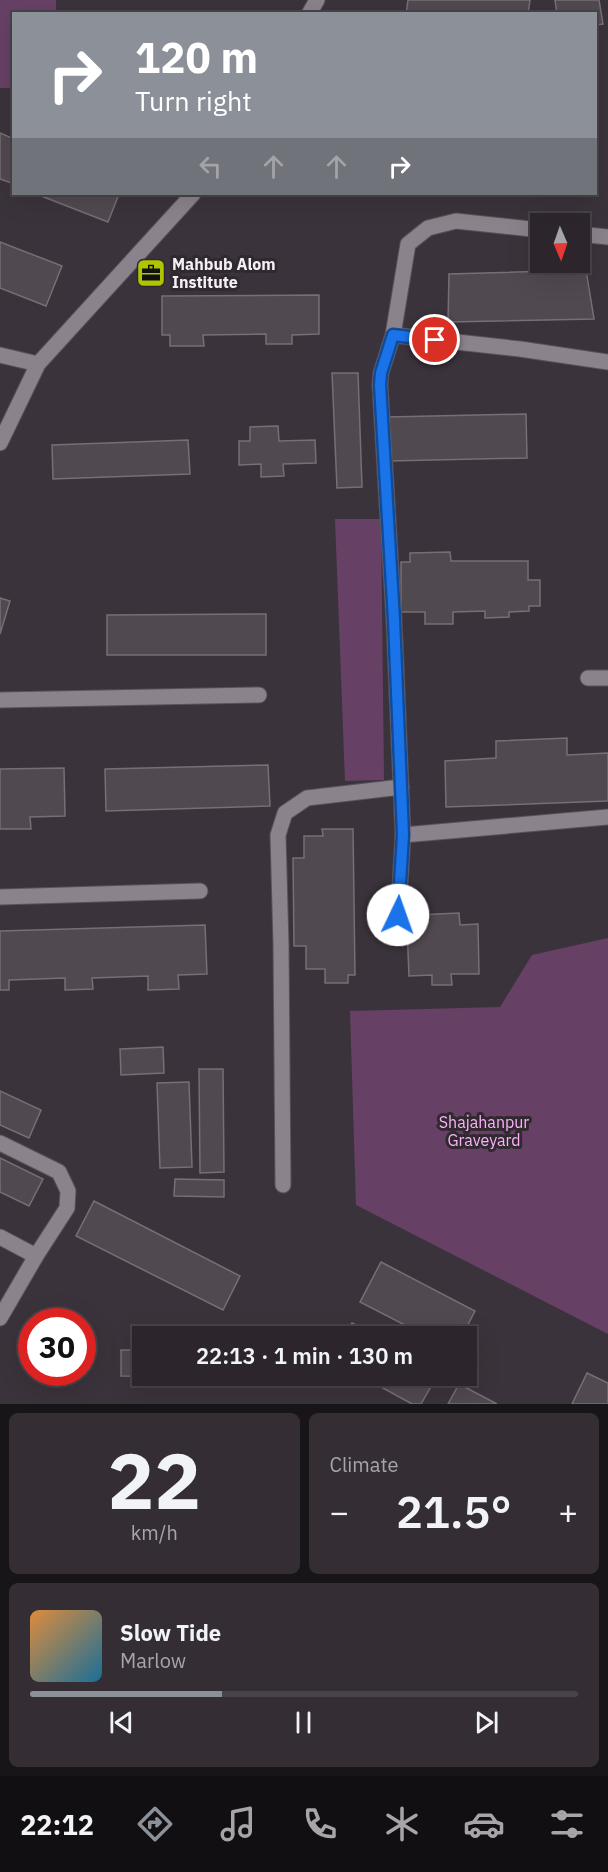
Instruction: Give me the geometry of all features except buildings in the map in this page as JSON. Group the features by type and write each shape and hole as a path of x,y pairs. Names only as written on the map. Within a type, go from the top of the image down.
{"street":[{"path":"0,444 38,364 192,195"},
{"path":"397,935 403,835 381,373 393,335 408,244 428,228 456,221 530,229"},
{"path":"590,235 608,237"},
{"path":"393,335 520,349 608,362"},
{"path":"0,355 38,364"},
{"path":"588,678 608,678"},
{"path":"0,700 259,695"},
{"path":"283,1185 278,836 285,813 307,798 400,787"},
{"path":"403,835 608,817"},
{"path":"0,897 200,891"},
{"path":"0,1143 59,1172 68,1191 67,1208 0,1318"},
{"path":"0,1237 36,1256"}],"green space":[{"path":"0,0 56,0 56,12 12,12 12,88 0,88"},
{"path":"335,519 381,519 384,780 345,781"},
{"name":"Shajahanpur Graveyard","path":"608,938 608,1334 356,1205 350,1011 500,1007 532,955"}],"place":[{"name":"Mahbub Alom Institute","path":"151,273"}],"route":[{"path":"398,915 403,835 394,620 380,385 381,373 393,335 435,340"}]}
